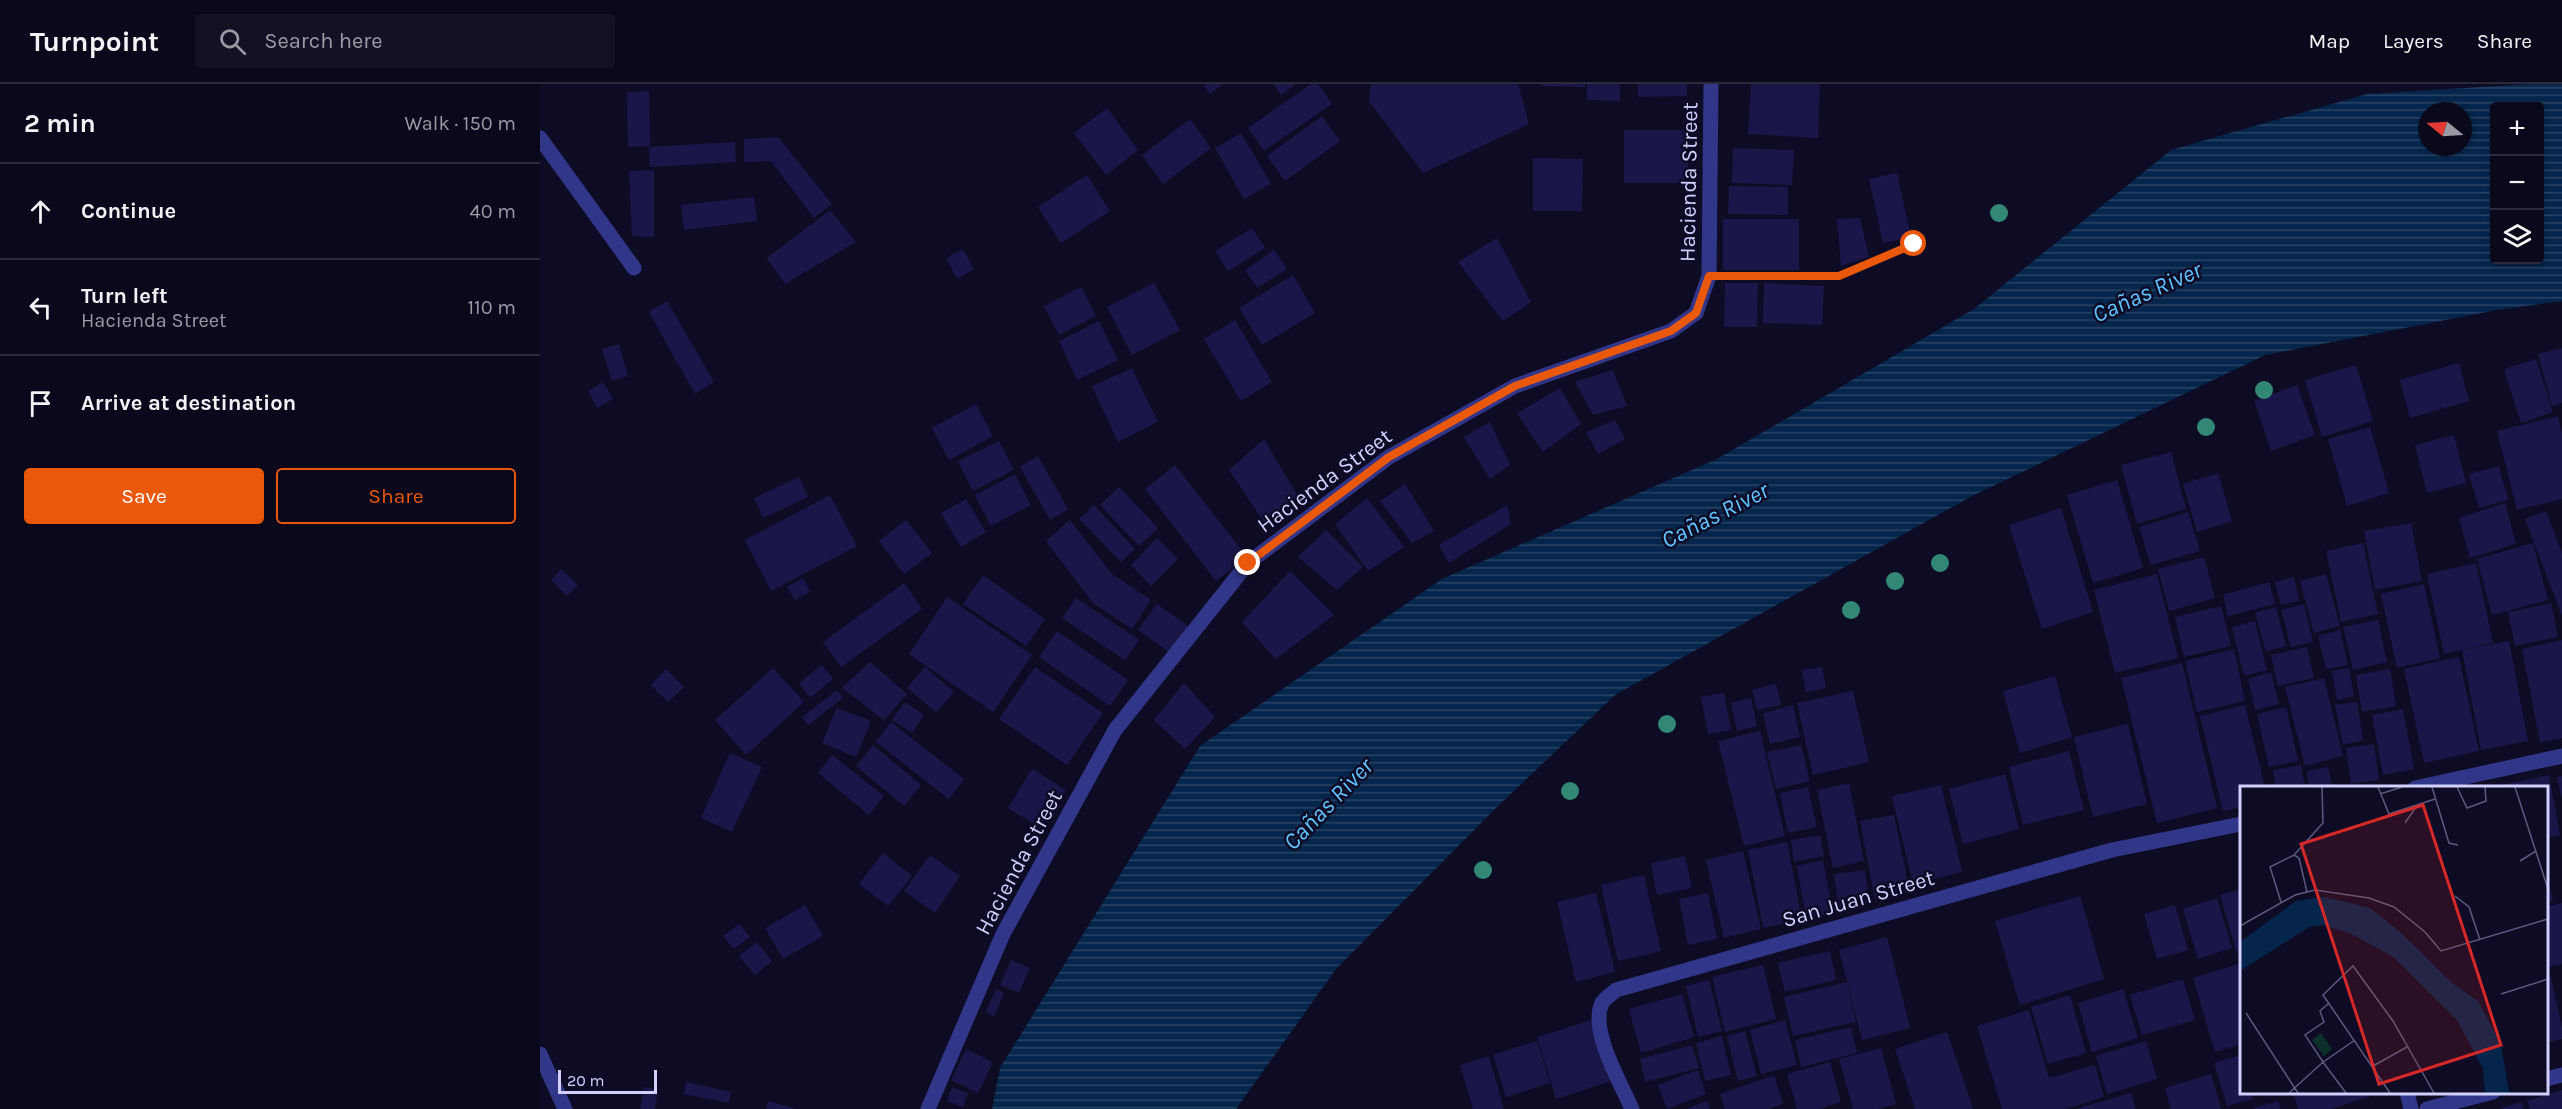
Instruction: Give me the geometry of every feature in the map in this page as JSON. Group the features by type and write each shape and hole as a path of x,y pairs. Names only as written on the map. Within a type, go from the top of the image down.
{"street":[{"name":"Hacienda Street","path":"928,1109 1003,934 1115,730 1248,563 1389,457 1515,386 1671,331 1696,313 1709,276 1711,84"},
{"path":"540,137 540,145"},
{"path":"540,137 634,268"},
{"path":"2424,786 2562,756"},
{"name":"San Juan Street","path":"1632,1109 1600,1034 1598,1017 1603,1001 1616,990 2112,850 2240,824"},
{"path":"540,1054 565,1109"},
{"path":"2547,1079 2562,1075"},
{"path":"2407,1094 2411,1109"},
{"path":"2427,1109 2485,1094"}],"path":[{"path":"1709,276 1839,276 1914,244"}],"water":[{"name":"Cañas River","path":"2562,84 2562,301 2497,310 2265,355 1972,496 1615,695 1499,805 1336,969 1236,1109 992,1109 1000,1068 1200,746 1442,579 1717,459 1974,309 2171,150 2367,94"}],"building":[{"path":"1203,84 1223,84 1210,94"},
{"path":"1273,84 1296,84 1281,95"},
{"path":"1311,84 1318,84 1332,104 1264,151 1248,128"},
{"path":"1371,84 1518,84 1529,124 1423,173 1369,101"},
{"path":"1541,84 1585,84 1585,87 1541,86"},
{"path":"1587,84 1620,84 1620,101 1587,100"},
{"path":"1638,84 1687,84 1687,96 1638,97"},
{"path":"1751,84 1820,84 1818,138 1748,134"},
{"path":"649,91 650,146 628,147 627,92"},
{"path":"1107,108 1138,150 1106,175 1074,133"},
{"path":"1322,116 1340,141 1285,181 1267,156"},
{"path":"1190,119 1211,148 1163,184 1142,155"},
{"path":"1624,130 1688,130 1688,183 1624,183"},
{"path":"1241,133 1271,184 1244,199 1215,148"},
{"path":"778,137 832,204 814,218 771,161 744,162 744,139"},
{"path":"735,142 736,162 650,167 649,147"},
{"path":"1733,148 1794,150 1792,185 1732,183"},
{"path":"1533,158 1583,159 1582,211 1533,211"},
{"path":"654,170 654,237 632,236 629,171"},
{"path":"1897,173 1911,237 1883,243 1869,179"},
{"path":"1087,175 1110,211 1061,243 1038,207"},
{"path":"1729,186 1788,187 1788,215 1728,214"},
{"path":"754,197 757,221 684,230 681,205"},
{"path":"830,210 856,242 785,284 767,258"},
{"path":"1860,218 1869,257 1841,266 1837,219"},
{"path":"1723,219 1799,219 1799,270 1723,270"},
{"path":"1252,228 1265,248 1228,271 1215,251"},
{"path":"1497,238 1531,302 1503,321 1458,262"},
{"path":"963,249 974,269 957,279 946,258"},
{"path":"1274,250 1287,269 1257,288 1245,270"},
{"path":"1293,275 1315,313 1262,345 1239,308"},
{"path":"1154,283 1180,330 1132,355 1107,307"},
{"path":"1725,283 1758,283 1757,327 1724,327"},
{"path":"1764,283 1824,286 1822,325 1763,323"},
{"path":"1081,287 1096,316 1059,335 1044,306"},
{"path":"667,301 714,382 695,394 649,312"},
{"path":"1235,320 1272,382 1241,401 1204,339"},
{"path":"1099,321 1118,360 1077,380 1059,341"},
{"path":"619,344 628,376 612,381 602,349"},
{"path":"2562,348 2562,403 2552,406 2538,354"},
{"path":"2536,359 2553,412 2521,423 2504,369"},
{"path":"2459,363 2469,401 2410,418 2400,380"},
{"path":"2356,365 2373,421 2322,437 2305,380"},
{"path":"1132,368 1158,422 1118,442 1092,386"},
{"path":"1613,370 1627,406 1593,415 1575,382"},
{"path":"603,382 613,399 597,408 588,391"},
{"path":"2297,385 2315,435 2271,451 2254,401"},
{"path":"1560,388 1581,424 1543,452 1517,413"},
{"path":"976,404 993,436 949,460 932,428"},
{"path":"2558,416 2562,433 2562,499 2517,510 2497,431"},
{"path":"1615,420 1625,439 1598,454 1586,432"},
{"path":"1490,422 1510,465 1490,479 1464,437"},
{"path":"2370,427 2389,493 2347,506 2328,439"},
{"path":"2454,435 2466,483 2427,493 2415,445"},
{"path":"1264,439 1303,505 1267,527 1229,470"},
{"path":"999,441 1014,470 973,491 958,461"},
{"path":"2171,452 2186,509 2137,524 2121,465"},
{"path":"1038,456 1068,509 1050,520 1020,467"},
{"path":"1175,465 1247,557 1216,581 1145,489"},
{"path":"2499,466 2508,500 2479,508 2469,474"},
{"path":"2218,473 2232,521 2197,532 2183,484"},
{"path":"1015,474 1031,505 991,526 975,495"},
{"path":"799,477 808,497 763,518 754,498"},
{"path":"2117,480 2143,568 2093,583 2067,495"},
{"path":"1405,484 1434,531 1412,543 1380,501"},
{"path":"1119,487 1158,528 1139,546 1100,505"},
{"path":"830,495 857,546 771,591 745,540"},
{"path":"1367,498 1404,547 1368,571 1335,524"},
{"path":"966,499 986,532 961,547 941,513"},
{"path":"2505,503 2516,544 2470,558 2459,518"},
{"path":"1094,505 1135,549 1121,562 1079,519"},
{"path":"1507,505 1511,524 1449,563 1439,545"},
{"path":"2061,508 2093,612 2042,629 2009,525"},
{"path":"2546,511 2562,553 2562,616 2525,519"},
{"path":"2188,512 2200,551 2151,565 2139,527"},
{"path":"906,520 932,553 904,574 879,541"},
{"path":"1070,520 1112,574 1151,600 1132,629 1093,603 1046,541"},
{"path":"2411,523 2422,581 2375,590 2364,531"},
{"path":"1326,530 1363,567 1337,590 1298,557"},
{"path":"1157,538 1178,559 1151,586 1131,565"},
{"path":"2363,543 2378,614 2341,622 2326,551"},
{"path":"2533,543 2548,600 2492,615 2477,559"},
{"path":"2204,557 2215,598 2169,611 2158,569"},
{"path":"2476,563 2493,643 2444,654 2427,574"},
{"path":"561,569 578,585 567,596 551,580"},
{"path":"1290,571 1334,615 1276,659 1242,622"},
{"path":"2157,574 2178,658 2115,673 2094,590"},
{"path":"2326,574 2340,626 2314,633 2300,581"},
{"path":"983,575 1045,619 1026,646 963,604"},
{"path":"2294,577 2299,601 2281,605 2275,582"},
{"path":"803,578 810,592 795,600 787,587"},
{"path":"2269,582 2275,604 2228,616 2223,595"},
{"path":"904,583 922,609 841,667 823,642"},
{"path":"2424,584 2440,658 2397,668 2381,594"},
{"path":"947,597 1032,655 993,712 909,654"},
{"path":"1076,598 1139,640 1125,660 1062,618"},
{"path":"2551,603 2558,637 2515,646 2508,612"},
{"path":"1157,604 1190,627 1172,654 1138,630"},
{"path":"2304,604 2313,642 2291,647 2281,610"},
{"path":"2221,606 2231,646 2184,657 2175,617"},
{"path":"2276,607 2286,646 2266,651 2255,613"},
{"path":"2378,620 2387,662 2353,670 2343,627"},
{"path":"2255,621 2267,670 2244,676 2232,627"},
{"path":"2340,630 2348,665 2326,669 2318,636"},
{"path":"1057,631 1128,680 1110,706 1039,657"},
{"path":"2562,640 2562,738 2540,742 2522,649"},
{"path":"2509,641 2528,741 2481,750 2462,650"},
{"path":"2307,647 2314,678 2278,686 2271,655"},
{"path":"2234,649 2245,701 2197,712 2185,661"},
{"path":"2459,657 2479,751 2424,763 2404,669"},
{"path":"870,662 907,694 884,720 842,688"},
{"path":"2182,663 2217,808 2157,823 2121,678"},
{"path":"822,665 833,679 810,698 799,683"},
{"path":"925,667 954,692 936,712 907,688"},
{"path":"1035,667 1103,713 1067,765 999,719"},
{"path":"1822,667 1826,688 1806,692 1802,670"},
{"path":"773,668 804,702 746,755 715,720"},
{"path":"2349,668 2354,696 2337,700 2332,671"},
{"path":"666,669 684,687 668,702 651,685"},
{"path":"2390,669 2396,706 2362,712 2356,675"},
{"path":"2271,672 2279,704 2255,710 2248,679"},
{"path":"2055,676 2072,737 2020,753 2003,691"},
{"path":"2324,678 2343,756 2305,766 2285,687"},
{"path":"1184,683 1215,717 1185,749 1154,720"},
{"path":"1776,684 1781,705 1757,710 1752,690"},
{"path":"837,690 843,698 808,725 802,717"},
{"path":"1853,691 1869,762 1813,775 1797,703"},
{"path":"1724,693 1731,730 1708,734 1701,697"},
{"path":"1751,698 1757,726 1737,731 1731,703"},
{"path":"905,702 924,715 912,733 892,720"},
{"path":"2357,702 2363,740 2343,745 2335,705"},
{"path":"1793,705 1800,737 1770,744 1763,713"},
{"path":"2245,705 2265,786 2240,786 2240,807 2223,811 2200,716"},
{"path":"2286,707 2298,761 2269,767 2257,714"},
{"path":"837,708 871,721 856,757 822,743"},
{"path":"2403,709 2414,769 2383,775 2372,715"},
{"path":"891,722 964,779 949,799 876,742"},
{"path":"2128,724 2147,804 2093,817 2074,737"},
{"path":"1760,731 1785,836 1744,846 1718,741"},
{"path":"2374,744 2379,780 2351,784 2346,748"},
{"path":"873,745 921,785 904,806 856,766"},
{"path":"1801,745 1810,781 1776,789 1767,752"},
{"path":"2069,751 2084,810 2023,825 2009,767"},
{"path":"730,753 762,767 732,832 701,818"},
{"path":"832,755 884,796 869,815 818,773"},
{"path":"2301,765 2305,786 2276,786 2273,770"},
{"path":"2328,767 2332,786 2309,786 2307,771"},
{"path":"1032,769 1066,790 1042,829 1008,808"},
{"path":"2005,774 2019,829 1963,844 1949,789"},
{"path":"2549,775 2560,835 2547,838 2547,786 2496,786"},
{"path":"2562,776 2562,796 2561,796 2557,777"},
{"path":"1849,783 1864,861 1833,868 1817,790"},
{"path":"1941,785 1962,872 1913,884 1892,796"},
{"path":"1808,787 1817,827 1788,833 1780,793"},
{"path":"1894,815 1910,892 1875,899 1860,821"},
{"path":"1820,835 1824,856 1794,862 1791,840"},
{"path":"1787,842 1802,920 1763,928 1748,850"},
{"path":"1743,851 1761,929 1724,938 1706,860"},
{"path":"883,853 912,876 888,906 859,884"},
{"path":"930,855 960,876 935,913 904,891"},
{"path":"1685,856 1692,888 1657,895 1651,863"},
{"path":"1823,860 1833,913 1806,918 1797,866"},
{"path":"1865,870 1869,904 1839,908 1834,874"},
{"path":"2547,874 2553,901 2547,902"},
{"path":"1644,875 1661,951 1618,961 1601,885"},
{"path":"2240,889 2240,953 2237,954 2220,895"},
{"path":"1596,893 1615,972 1576,982 1557,902"},
{"path":"1708,893 1717,939 1688,945 1679,899"},
{"path":"2080,896 2104,979 2020,1005 1995,921"},
{"path":"2217,898 2232,948 2198,959 2183,909"},
{"path":"2562,903 2562,964 2547,967 2547,907"},
{"path":"805,905 823,936 783,959 765,928"},
{"path":"2175,905 2188,950 2157,959 2144,914"},
{"path":"739,924 750,937 734,949 723,936"},
{"path":"1887,937 1910,1028 1862,1040 1839,950"},
{"path":"757,942 772,961 755,975 739,956"},
{"path":"1830,951 1836,980 1785,992 1778,963"},
{"path":"1011,960 1030,968 1019,993 1000,985"},
{"path":"2240,963 2240,1044 2215,1052 2193,978"},
{"path":"1763,965 1776,1019 1725,1032 1712,977"},
{"path":"2551,977 2562,1027 2562,1039 2547,1043 2547,978"},
{"path":"2183,979 2195,1020 2142,1035 2130,995"},
{"path":"1709,980 1722,1031 1698,1037 1686,986"},
{"path":"1847,982 1856,1022 1793,1036 1784,997"},
{"path":"996,989 1004,993 994,1016 986,1012"},
{"path":"2123,989 2138,1038 2092,1052 2078,1003"},
{"path":"1682,994 1694,1037 1641,1053 1629,1009"},
{"path":"2070,995 2086,1053 2048,1064 2031,1007"},
{"path":"2029,1010 2049,1078 2095,1065 2104,1097 2066,1109 2002,1109 1977,1026"},
{"path":"1591,1020 1610,1081 1556,1099 1537,1037"},
{"path":"1785,1020 1797,1065 1761,1074 1750,1030"},
{"path":"1851,1027 1857,1053 1801,1067 1795,1040"},
{"path":"1745,1031 1757,1076 1738,1081 1727,1036"},
{"path":"1947,1032 1973,1109 1915,1109 1895,1049"},
{"path":"1722,1036 1731,1075 1705,1081 1696,1043"},
{"path":"1537,1041 1550,1083 1506,1097 1493,1055"},
{"path":"2146,1041 2157,1079 2107,1094 2096,1056"},
{"path":"1692,1045 1699,1068 1645,1082 1640,1059"},
{"path":"1881,1048 1896,1104 1879,1109 1853,1109 1839,1059"},
{"path":"966,1049 993,1062 978,1093 951,1080"},
{"path":"2240,1055 2240,1094 2252,1094 2253,1099 2227,1106 2214,1063"},
{"path":"1489,1056 1504,1109 1473,1109 1460,1065"},
{"path":"1830,1062 1841,1102 1819,1109 1797,1109 1787,1074"},
{"path":"1698,1070 1706,1094 1667,1109 1658,1085"},
{"path":"2211,1074 2221,1109 2171,1109 2165,1088"},
{"path":"1774,1075 1783,1104 1769,1109 1725,1109 1720,1094"},
{"path":"686,1082 731,1092 729,1103 684,1094"},
{"path":"644,1087 658,1089 655,1109 640,1109"},
{"path":"952,1087 968,1093 963,1107 947,1101"},
{"path":"2562,1090 2562,1109 2530,1109 2527,1101"},
{"path":"2131,1093 2136,1109 2078,1109 2078,1108"},
{"path":"2294,1094 2368,1094 2369,1097 2330,1109 2298,1109"},
{"path":"768,1101 794,1108 794,1109 766,1109"},
{"path":"1707,1101 1710,1109 1686,1109"},
{"path":"2278,1101 2281,1109 2253,1109 2253,1108"},
{"path":"2522,1102 2524,1109 2501,1109 2501,1108"}],"route":[{"path":"1248,563 1389,457 1515,386 1671,331 1696,313 1709,276 1839,276 1914,244"}]}
